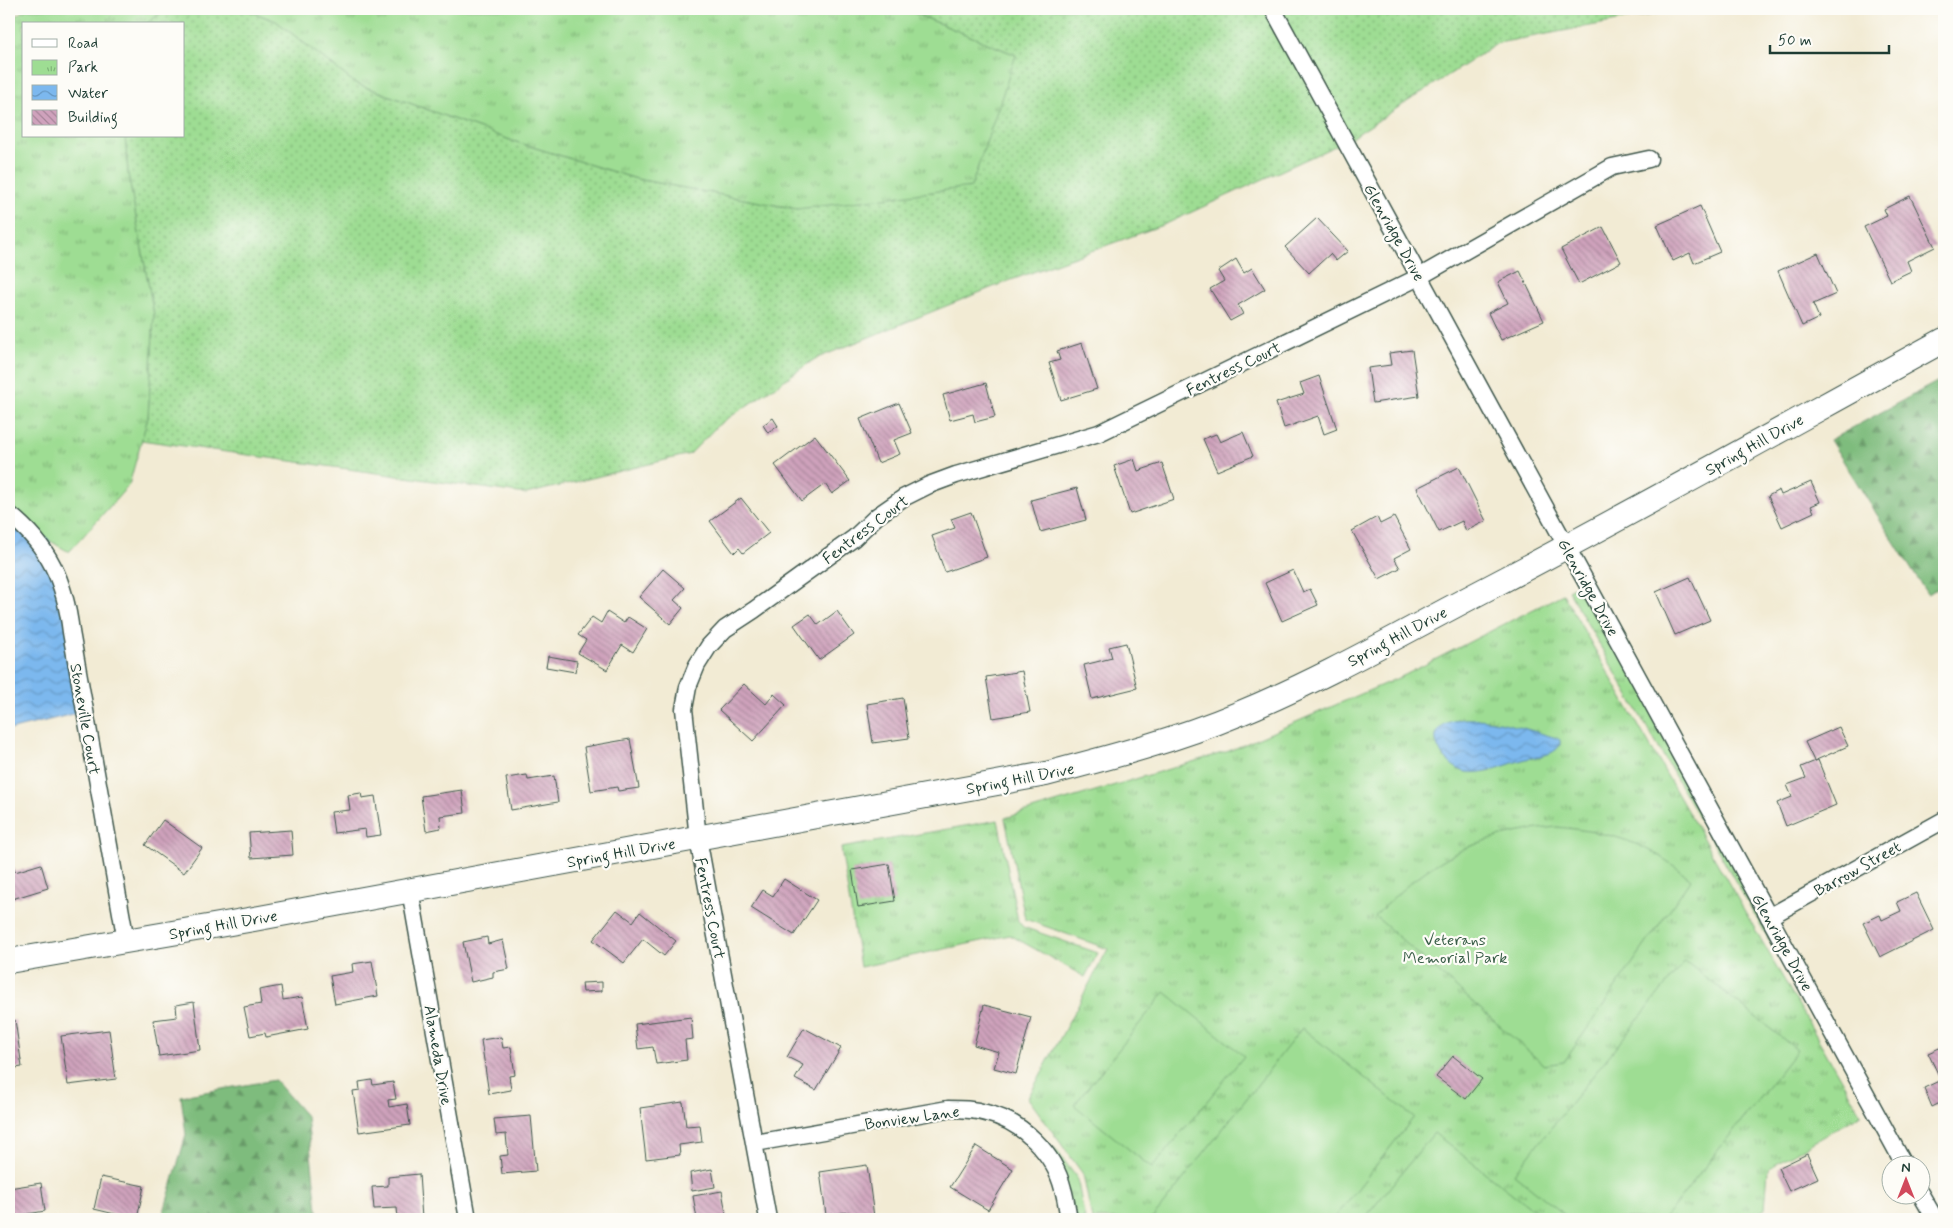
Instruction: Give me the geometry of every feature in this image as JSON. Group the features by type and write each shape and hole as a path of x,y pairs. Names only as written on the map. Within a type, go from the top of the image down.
{"main road":[{"name":"Spring Hill Drive","path":"9,961 1046,774 1110,758 1171,739 1236,715 1294,690 1567,547 1944,340"}],"street":[{"name":"Glenridge Drive","path":"1272,9 1900,1156"},
{"name":"Fentress Court","path":"768,1219 698,838 684,709 688,687 697,665 709,646 725,629 854,538 878,516 904,498 929,485 956,475 1099,433 1419,277 1612,167 1649,159"},
{"name":"Stoneville Court","path":"9,514 24,526 41,546 53,565 64,593 126,941"},
{"name":"Barrow Street","path":"1769,916 1944,820"},
{"name":"Alameda Drive","path":"410,890 468,1219"},
{"name":"Bonview Lane","path":"755,1143 948,1109 968,1109 988,1113 1006,1120 1021,1129 1037,1142 1048,1156 1063,1188 1069,1219"},
{"path":"1928,1206 1935,1219"}],"green space":[{"path":"27,9 166,9 149,22 22,22 22,138 125,138 128,174 154,315 148,417 129,485 69,552 9,517 9,20"},
{"path":"166,9 244,9 276,21 355,83 513,141 637,179 797,209 1016,55 904,9 1677,9 1498,43 1348,140 1168,223 1003,283 815,359 717,426 690,454 526,494 141,440 148,417 154,315 128,174 125,138 185,138 185,22 149,22"},
{"path":"244,9 718,9 725,11 782,11 784,9 904,9 1016,55 971,187 797,209 637,179 513,141 355,83 276,21"},
{"path":"1944,378 1944,586 1927,594 1830,440"},
{"path":"1588,579 1787,971 1568,590"},
{"name":"Veterans Memorial Park","path":"1563,594 1861,1114 1768,1169 1765,1209 1749,1219 1092,1219 1083,1174 1028,1098 1108,949 1025,919 1005,818 1229,751 1405,675"},
{"path":"998,820 1018,921 1023,927 1098,953 1085,977 1010,935 860,967 841,848"},
{"path":"1557,827 1596,832 1629,841 1659,856 1691,879 1564,1062 1544,1065 1375,916 1416,879 1436,864 1457,852 1503,836 1529,830"},
{"path":"1685,961 1797,1050 1664,1219 1570,1219 1514,1174"},
{"path":"1165,992 1244,1056 1152,1168 1074,1105"},
{"path":"1302,1028 1414,1117 1334,1219 1152,1219"},
{"path":"275,1080 307,1117 318,1219 162,1219 186,1135 181,1096"},
{"path":"1434,1133 1545,1219 1364,1219"},
{"path":"1054,1147 1077,1178 1085,1219 1067,1219"}],"water":[{"path":"9,517 49,540 85,711 9,730"},
{"path":"1463,719 1487,720 1523,728 1557,738 1560,740 1560,745 1554,751 1545,755 1489,771 1466,772 1454,766 1442,755 1436,742 1436,735 1441,727 1450,722"}],"building":[{"path":"1910,196 1935,247 1907,261 1911,271 1890,281 1864,227 1887,216 1884,209"},
{"path":"1700,206 1720,252 1694,263 1690,253 1673,261 1657,225"},
{"path":"1317,218 1348,251 1336,261 1330,254 1309,273 1285,247"},
{"path":"1603,227 1621,262 1579,284 1561,249"},
{"path":"1818,253 1836,294 1813,304 1819,318 1802,326 1778,271"},
{"path":"1236,259 1244,273 1252,268 1265,289 1238,305 1243,314 1230,321 1210,289 1224,281 1218,271"},
{"path":"1520,271 1544,321 1501,340 1488,313 1508,303 1498,282"},
{"path":"1082,343 1097,389 1061,400 1049,363 1060,360 1057,351"},
{"path":"1412,350 1419,396 1373,403 1368,368 1391,365 1389,353"},
{"path":"1319,376 1337,429 1324,434 1318,416 1284,428 1276,403 1304,394 1300,383"},
{"path":"986,383 995,417 975,422 973,414 950,420 943,395"},
{"path":"899,403 912,433 894,440 900,454 878,463 860,419"},
{"path":"773,418 778,426 768,433 763,425"},
{"path":"1243,432 1253,456 1217,471 1203,439 1216,434 1220,442"},
{"path":"815,435 850,481 832,494 825,484 802,501 775,465"},
{"path":"1134,459 1138,471 1162,463 1174,499 1130,514 1114,466"},
{"path":"1459,467 1486,521 1466,531 1462,521 1439,532 1417,488"},
{"path":"1811,482 1820,502 1811,506 1814,512 1782,527 1768,496 1779,490 1781,495"},
{"path":"1077,488 1086,520 1040,532 1031,500"},
{"path":"741,498 769,533 743,553 739,548 734,553 710,521"},
{"path":"971,512 987,557 945,572 932,536 955,528 951,519"},
{"path":"1377,517 1380,524 1394,517 1411,549 1394,558 1400,568 1379,579 1352,531"},
{"path":"663,569 685,588 674,600 683,608 670,624 639,597"},
{"path":"1293,570 1303,592 1310,589 1318,605 1282,621 1265,583"},
{"path":"1690,577 1710,620 1675,635 1656,592"},
{"path":"837,611 854,635 819,660 794,625 810,614 818,625"},
{"path":"607,612 624,623 628,617 647,629 633,652 622,645 607,670 578,653 586,640 578,635 592,617 601,623"},
{"path":"1126,643 1137,688 1092,699 1084,665 1112,658 1109,647"},
{"path":"548,656 577,661 575,672 546,667"},
{"path":"1022,671 1030,712 993,718 986,677"},
{"path":"744,684 766,704 774,694 786,705 753,741 719,710"},
{"path":"903,698 909,738 873,743 867,704"},
{"path":"1839,727 1848,746 1814,761 1805,742"},
{"path":"630,739 639,788 618,791 617,787 591,791 584,747"},
{"path":"1818,760 1836,805 1786,826 1777,803 1792,797 1787,785 1806,778 1801,767"},
{"path":"527,775 528,780 554,776 558,802 511,810 506,778"},
{"path":"462,790 465,813 440,816 441,828 426,831 421,796"},
{"path":"361,793 362,798 375,796 381,835 366,837 365,829 334,833 331,812 350,810 348,795"},
{"path":"163,820 202,848 184,873 145,845"},
{"path":"291,830 293,855 251,858 249,833"},
{"path":"12,863 15,872 41,864 48,888 9,900 9,864"},
{"path":"889,864 895,901 858,907 852,870"},
{"path":"784,879 817,900 794,935 751,908 763,890 773,896"},
{"path":"1916,893 1934,930 1880,957 1863,923 1880,915 1882,920 1901,911 1897,902"},
{"path":"617,910 633,922 640,912 676,941 664,956 643,939 624,963 593,940"},
{"path":"487,937 488,944 503,940 509,969 493,972 493,977 471,982 463,942"},
{"path":"372,961 378,996 335,1004 330,976 353,972 352,964"},
{"path":"602,982 602,991 583,992 582,983"},
{"path":"281,986 283,1000 302,997 308,1029 266,1037 265,1033 250,1036 244,1007 261,1004 259,990"},
{"path":"194,1002 200,1050 159,1056 153,1020 177,1017 176,1005"},
{"path":"984,1005 1031,1017 1016,1074 994,1068 999,1052 974,1045"},
{"path":"691,1017 693,1039 685,1040 687,1060 656,1064 653,1047 638,1049 635,1024"},
{"path":"15,1020 22,1067 9,1069 9,1021"},
{"path":"804,1028 841,1048 816,1090 795,1079 803,1065 787,1057"},
{"path":"109,1030 116,1079 68,1085 61,1036"},
{"path":"501,1037 503,1048 511,1047 515,1075 509,1076 511,1090 489,1094 481,1040"},
{"path":"1944,1046 1944,1101 1932,1107 1924,1088 1941,1080 1928,1053"},
{"path":"1453,1056 1482,1079 1466,1099 1436,1077"},
{"path":"372,1080 373,1085 393,1082 396,1099 388,1100 389,1107 407,1104 410,1125 359,1132 353,1091 360,1090 359,1082"},
{"path":"683,1102 686,1126 700,1125 702,1142 679,1145 680,1155 646,1159 640,1108"},
{"path":"531,1116 536,1171 502,1174 500,1156 508,1155 506,1134 496,1135 494,1119"},
{"path":"976,1146 1013,1169 988,1210 950,1187"},
{"path":"1807,1154 1818,1178 1789,1191 1778,1168"},
{"path":"867,1165 874,1217 850,1219 849,1212 826,1215 820,1172"},
{"path":"712,1169 715,1187 692,1191 690,1173"},
{"path":"419,1174 422,1219 398,1219 397,1208 374,1209 372,1187 388,1186 388,1177"},
{"path":"101,1177 144,1186 137,1219 119,1219 119,1215 94,1209"},
{"path":"41,1183 45,1211 22,1215 23,1219 9,1219 9,1188"},
{"path":"722,1191 727,1219 697,1219 693,1196"}]}
